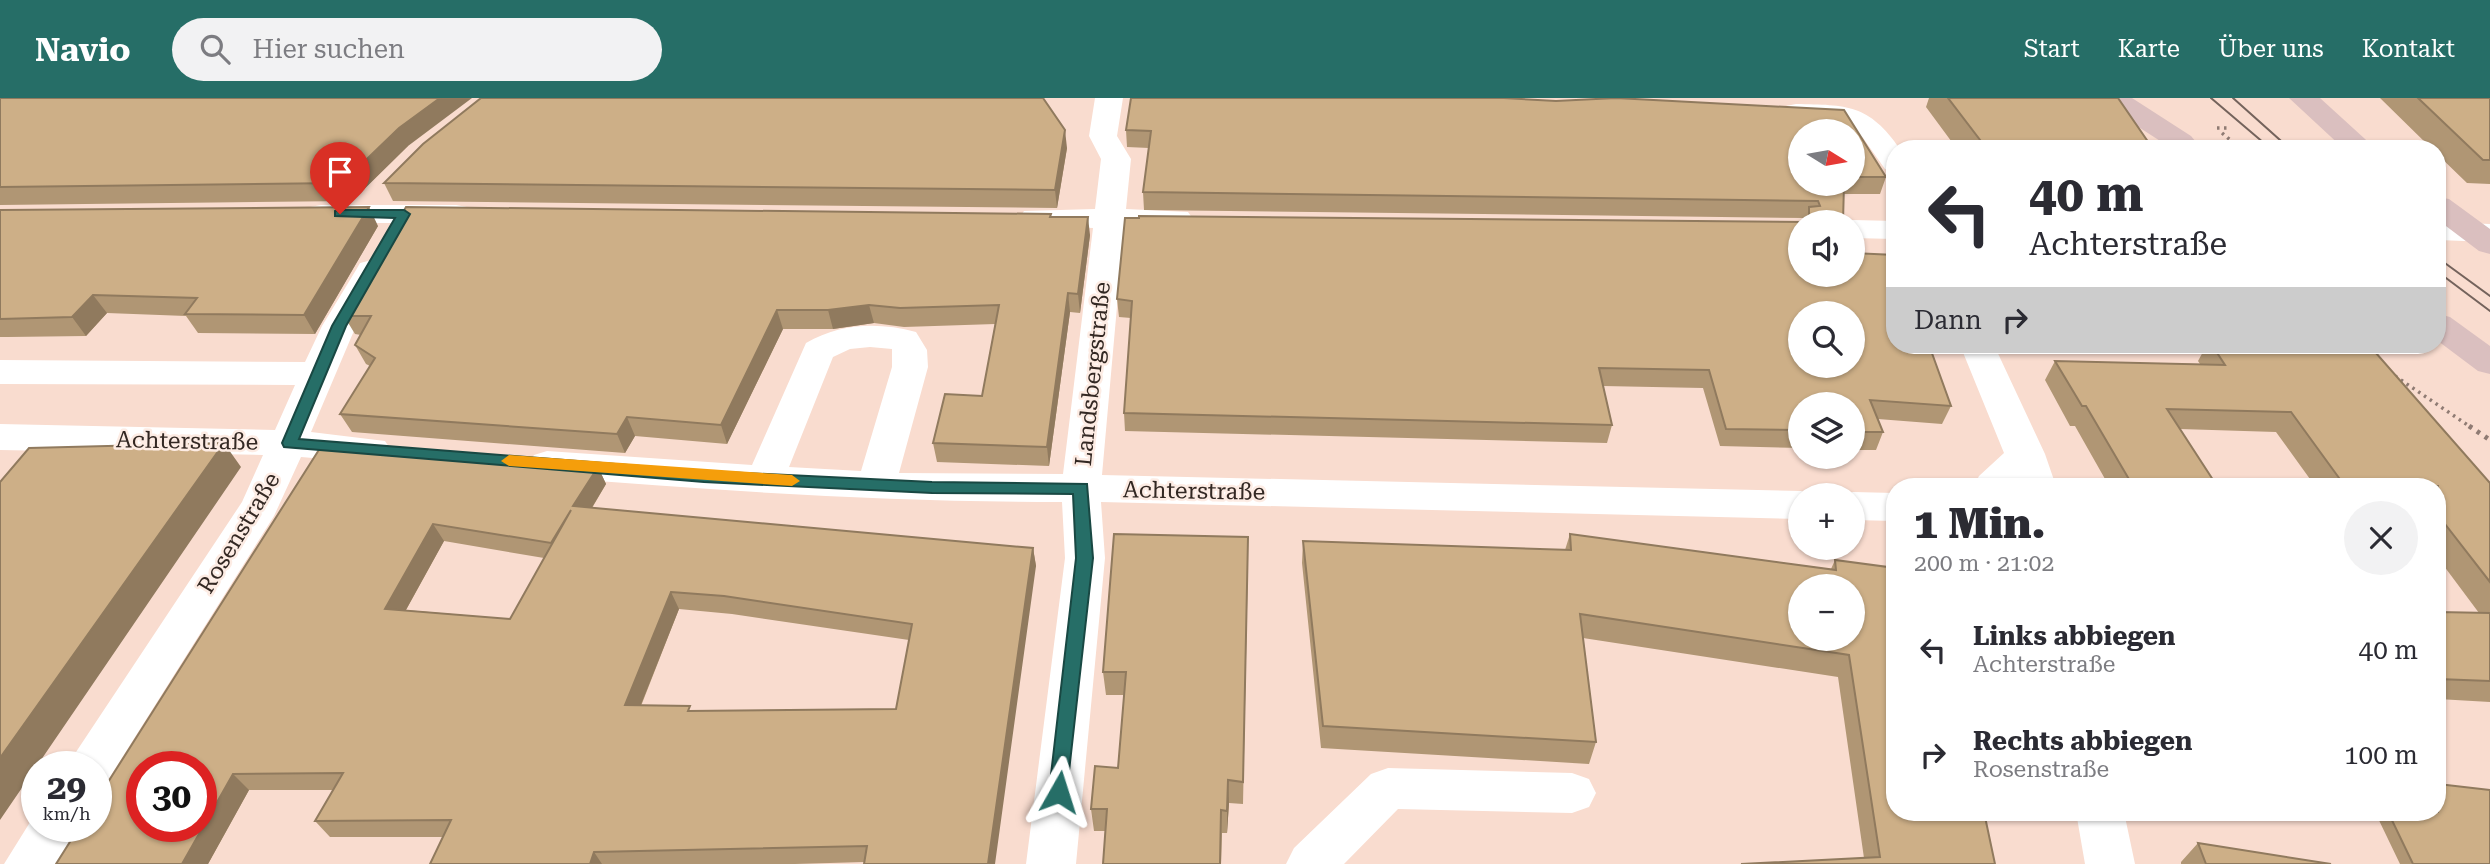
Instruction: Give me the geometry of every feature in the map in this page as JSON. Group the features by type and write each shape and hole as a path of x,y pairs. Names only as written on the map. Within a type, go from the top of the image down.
{"main road":[{"path":"2113,98 2177,140"},
{"path":"2139,98 2180,140"},
{"path":"2303,98 2352,140"},
{"path":"2446,212 2490,244"},
{"path":"2446,331 2490,363"}],"street":[{"name":"Landsbergstraße","path":"1051,864 1085,558 1081,488 1116,159 1103,136 1109,98"},
{"path":"1773,111 1856,116 1871,125 1886,149"},
{"path":"361,213 387,185"},
{"name":"Rosenstraße","path":"102,751 260,506 290,443 339,326 404,214"},
{"path":"288,215 487,215"},
{"path":"1012,218 1206,220"},
{"path":"1865,229 1886,230"},
{"path":"2446,231 2490,233"},
{"path":"765,480 818,351 847,337 889,336 904,340 910,350 910,367 876,485"},
{"path":"1981,354 2031,470 2012,478"},
{"path":"0,372 319,374"},
{"name":"Achterstraße","path":"0,437 290,443 400,452"},
{"name":"Achterstraße","path":"510,461 765,480 876,485 1788,505"},
{"path":"1865,507 1886,508"},
{"path":"1311,864 1388,788 1572,793"},
{"path":"2102,821 2110,864"},
{"path":"29,864 43,842"}],"path":[{"path":"2216,128 2230,140"},
{"path":"2384,369 2490,440"}],"building":[{"path":"0,98 440,98 399,128 342,183 0,187"},
{"path":"481,98 1043,98 1065,130 1055,190 384,183 423,144"},
{"path":"1131,98 1504,98 1556,101 1616,98 1844,110 1850,119 1788,119 1788,196 1844,196 1843,210 1809,210 1809,207 1820,206 1818,201 1143,192 1151,131 1126,130"},
{"path":"1948,98 2118,98 2147,140 1980,140"},
{"path":"2418,98 2490,98 2490,160 2483,160"},
{"path":"1866,145 1886,177 1866,177"},
{"path":"369,207 304,315 185,314 197,298 93,295 72,317 0,319 0,210"},
{"path":"406,207 1051,214 1050,217 1088,217 1078,294 1068,293 1047,447 933,443 945,394 982,396 999,305 900,308 869,305 828,310 777,310 721,425 627,417 617,434 340,414 375,358 355,345 371,316 344,316"},
{"path":"1125,218 1788,222 1788,287 1865,287 1865,254 1886,255 1886,354 1932,354 1951,406 1870,400 1883,432 1865,432 1865,392 1788,392 1788,430 1726,429 1709,370 1599,368 1612,425 1124,413 1132,301 1117,299"},
{"path":"2218,354 2377,354 2490,483 2490,582 2446,525 2446,478 2339,478 2291,412 2167,409 2212,478 2128,478 2086,406 2082,406 2055,361 2225,365"},
{"path":"224,443 0,758 0,482 29,448"},
{"path":"322,445 598,467 573,506 1033,548 988,864 864,864 867,846 594,852 590,864 430,864 451,820 315,821 343,773 233,774 217,802 217,751 128,751","holes":["571,510 510,619 385,609 433,524 551,543","671,592 724,596 912,624 896,709 688,711 690,706 625,705"]},
{"path":"1114,534 1248,537 1243,782 1228,780 1227,811 1221,810 1220,864 1103,864 1107,809 1091,809 1095,766 1118,768 1126,672 1103,672"},
{"path":"1570,534 1836,570 1835,560 1886,567 1886,821 1986,821 1995,864 1741,864 1880,857 1849,655 1823,651 1865,651 1865,574 1788,574 1788,646 1580,614 1596,742 1323,726 1303,541 1571,550"},
{"path":"2446,612 2490,613 2490,681 2446,679"},
{"path":"126,754 126,842 194,842 182,864 56,864 70,842 112,842 112,776"},
{"path":"2446,785 2490,790 2490,864 2413,864 2392,821 2446,821"},
{"path":"2198,843 2331,864 2206,864"}],"tram line":[{"path":"2211,98 2260,140"},
{"path":"2233,98 2280,140"},
{"path":"2446,264 2490,296"},
{"path":"2446,278 2490,311"}],"slow traffic":[{"path":"509,461 792,481"}],"route":[{"path":"340,214 404,214 339,326 290,443 704,476 932,488 1081,488 1085,558 1059,792"}]}
